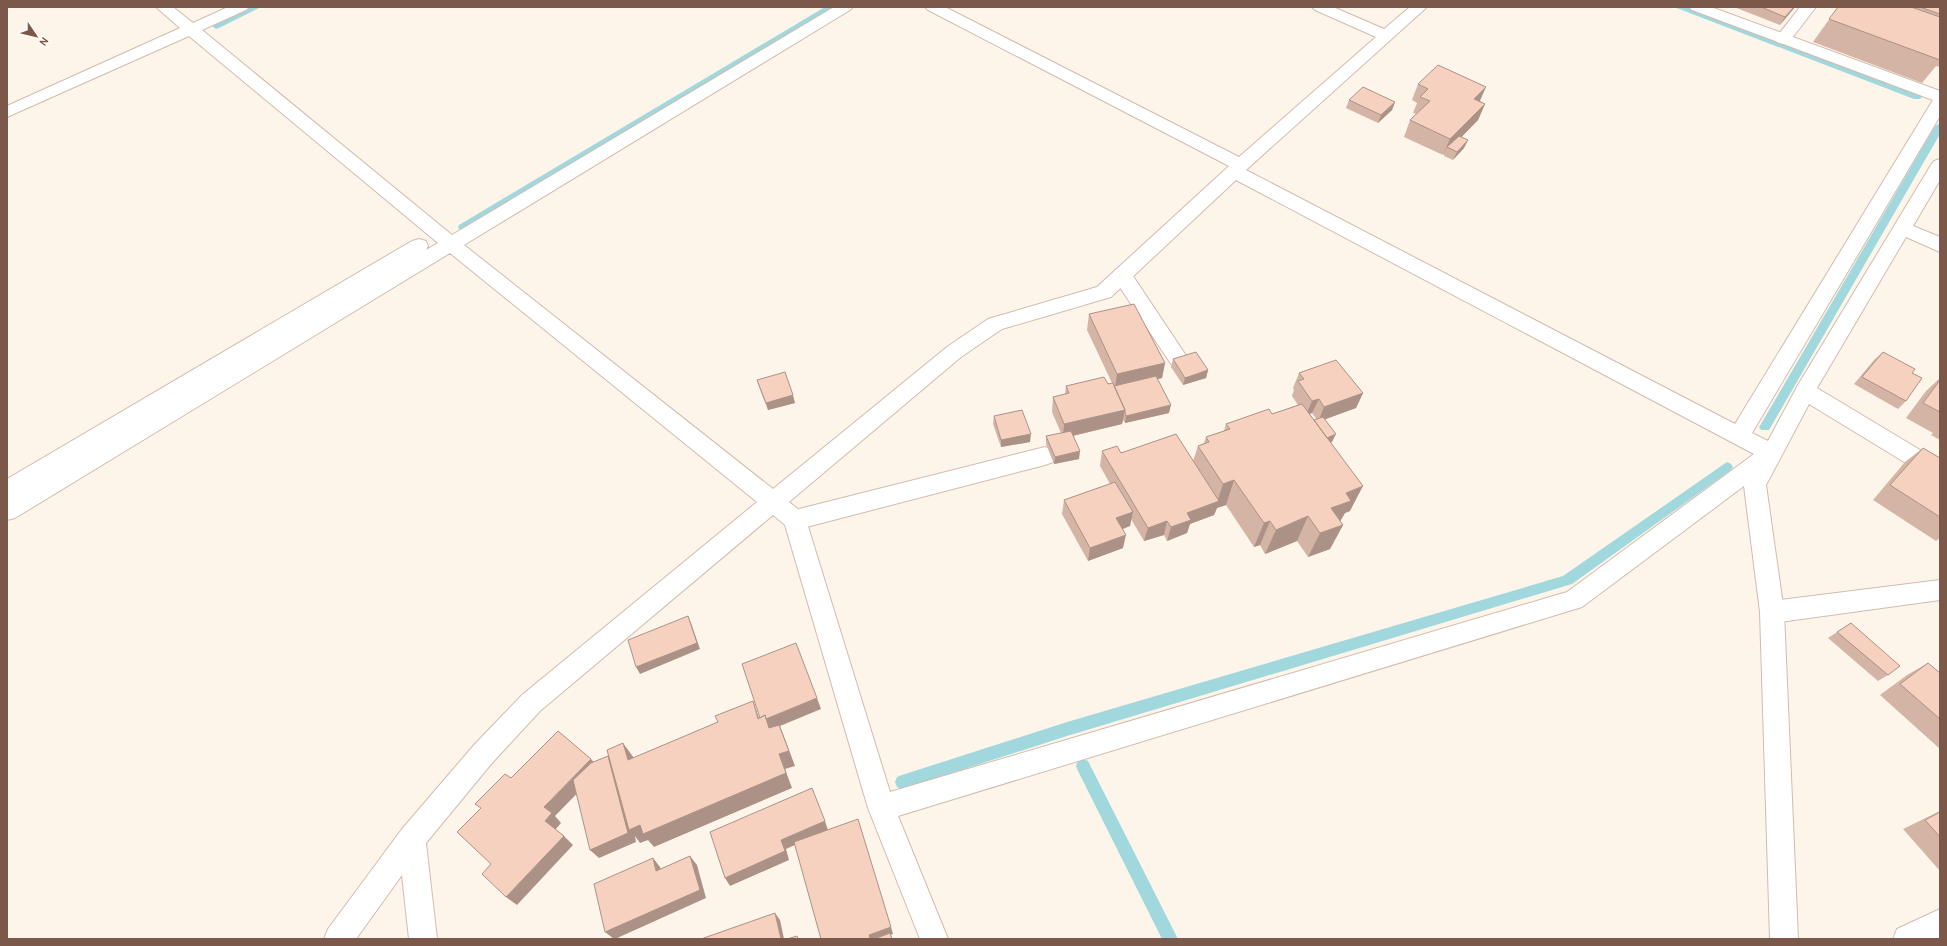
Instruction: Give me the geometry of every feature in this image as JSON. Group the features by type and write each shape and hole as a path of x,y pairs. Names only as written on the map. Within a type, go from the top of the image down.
{"street":[{"path":"164,7 445,239 795,520 881,808 934,939"},
{"path":"7,112 241,7"},
{"path":"7,511 820,7"},
{"path":"7,490 445,239 845,7"},
{"path":"933,7 1739,436 1772,452"},
{"path":"1320,7 1386,36"},
{"path":"338,939 412,839 483,754 531,703 954,352 995,324 1104,292 1238,168 1419,7"},
{"path":"1697,7 1940,98"},
{"path":"1782,39 1808,7"},
{"path":"1739,436 1940,102"},
{"path":"1784,939 1772,612 1755,485 1805,391 1940,165"},
{"path":"1902,228 1940,245"},
{"path":"1122,275 1178,359"},
{"path":"1805,391 1940,473"},
{"path":"881,808 1574,600 1772,452"},
{"path":"795,520 1045,456"},
{"path":"1772,612 1940,590"},
{"path":"412,839 423,939"},
{"path":"1907,939 1940,923"}],"building":[{"path":"1761,7 1794,7 1785,17"},
{"path":"1838,7 1911,7 1940,17 1940,60 1829,19"},
{"path":"1920,7 1940,7 1940,14"},
{"path":"1438,65 1486,87 1474,99 1485,104 1450,139 1410,120 1430,101 1420,97 1428,89 1418,84"},
{"path":"1363,87 1395,102 1381,115 1349,100"},
{"path":"1459,136 1468,140 1457,152 1447,147"},
{"path":"1134,304 1165,363 1117,374 1089,314"},
{"path":"1196,352 1208,370 1185,378 1173,359"},
{"path":"1883,352 1915,369 1912,373 1922,378 1906,401 1862,377"},
{"path":"1336,360 1363,393 1324,407 1319,399 1312,401 1298,381 1304,379 1299,373"},
{"path":"785,372 793,395 766,403 757,380"},
{"path":"1156,376 1171,405 1126,416 1125,410 1114,386"},
{"path":"1104,377 1108,384 1113,383 1125,410 1064,424 1053,397 1069,393 1066,386"},
{"path":"1940,380 1940,412 1923,403"},
{"path":"1302,404 1363,486 1346,493 1351,501 1331,508 1343,525 1320,533 1308,516 1276,530 1270,521 1264,523 1234,480 1223,484 1198,446 1209,442 1206,437 1230,429 1226,424 1269,409 1272,414"},
{"path":"1022,410 1031,434 1001,440 994,416"},
{"path":"1323,417 1336,434 1327,438 1314,420"},
{"path":"1071,431 1080,451 1055,457 1046,436"},
{"path":"1176,434 1219,501 1187,513 1191,520 1171,527 1167,521 1148,528 1102,451 1117,446 1121,453"},
{"path":"1923,448 1940,458 1940,517 1890,485"},
{"path":"1115,482 1133,512 1116,518 1126,535 1090,548 1064,500"},
{"path":"688,616 697,643 636,667 628,640"},
{"path":"1851,623 1900,666 1888,675 1837,632"},
{"path":"796,643 817,698 766,719 765,715 760,718 742,664"},
{"path":"1928,663 1940,673 1940,719 1900,684"},
{"path":"753,701 758,719 765,715 769,728 779,725 789,751 779,754 786,773 643,834 640,825 629,830 607,750 623,743 628,760 718,722 715,716"},
{"path":"558,731 591,759 544,807 552,813 545,821 564,836 506,897 482,874 491,864 457,832 481,808 475,804 505,774 511,778"},
{"path":"608,756 628,833 590,850 573,780 591,763"},
{"path":"812,788 825,821 781,840 785,851 725,878 710,832"},
{"path":"1940,812 1940,837 1925,820"},
{"path":"858,819 891,927 869,935 870,939 821,939 794,842"},
{"path":"690,856 700,890 605,932 594,884 653,858 656,871"},
{"path":"775,913 781,939 701,939"},
{"path":"890,933 892,939 874,939"},
{"path":"797,936 798,939 787,939"}],"waterway":[{"path":"216,26 257,7"},
{"path":"463,227 831,7"},
{"path":"1678,7 1917,97"},
{"path":"1765,427 1940,126"},
{"path":"902,782 1067,729 1567,580 1727,467"},
{"path":"1083,766 1170,939"}]}
